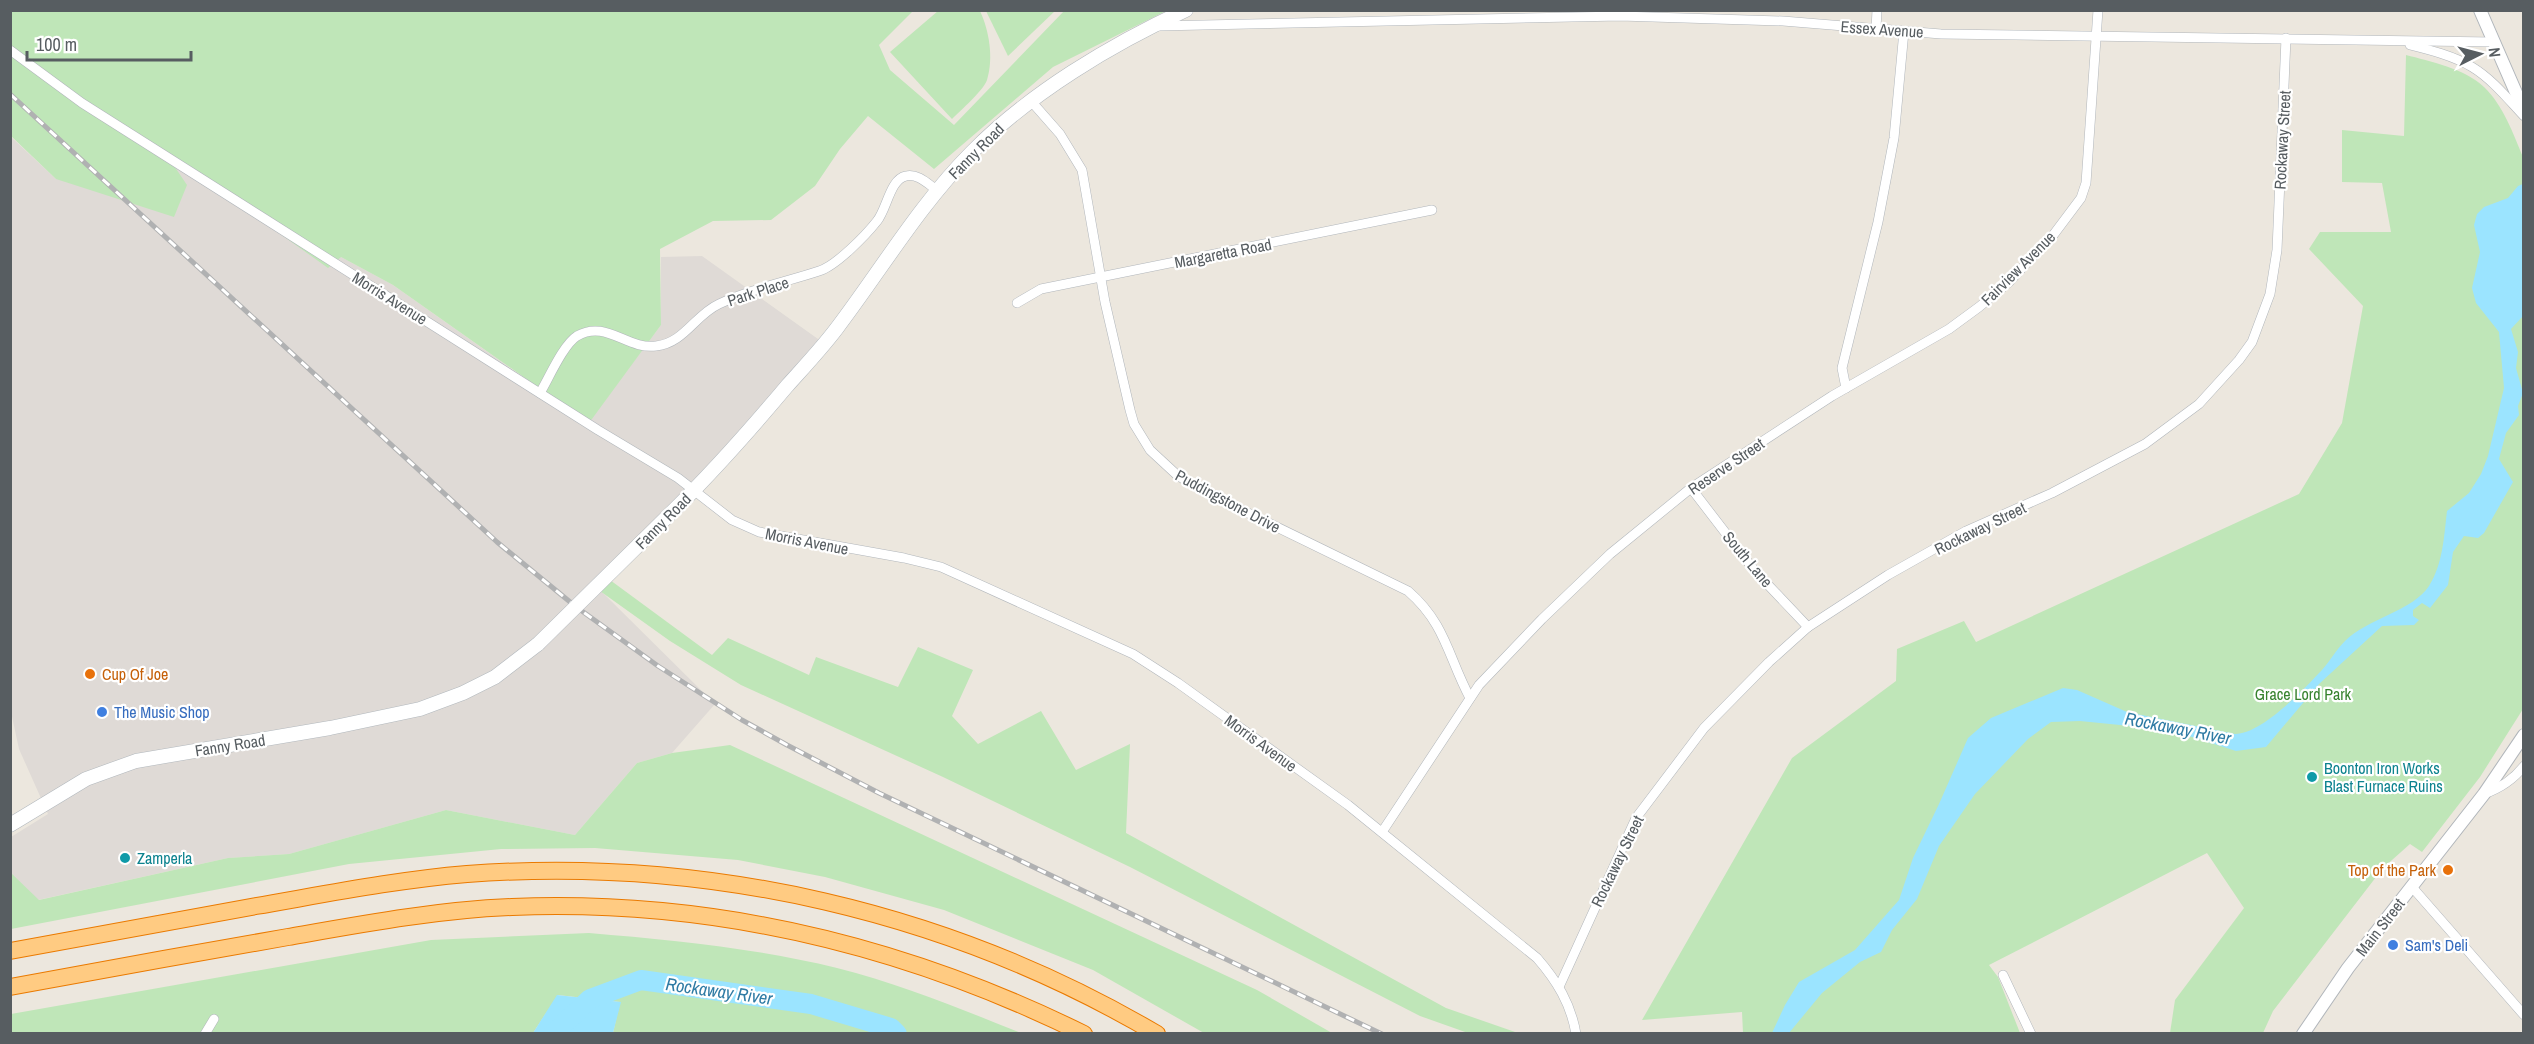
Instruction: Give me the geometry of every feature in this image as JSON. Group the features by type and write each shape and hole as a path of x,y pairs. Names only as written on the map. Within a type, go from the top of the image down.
{"highway":[{"path":"10,951 346,890 426,879 508,872 652,875 722,882 794,894 913,925 991,952 1028,968 1103,1003 1157,1034"},
{"path":"10,987 390,919 500,908 589,907 709,916 787,929 864,948 978,985 1084,1034"}],"main road":[{"name":"Fanny Road","path":"10,825 86,779 136,761 370,721 430,705 463,693 495,677 538,644 739,443 836,330 938,191 971,153 1031,101 1122,43 1186,10"}],"street":[{"path":"1876,29 1877,10"},
{"name":"Fairview Avenue","path":"1846,388 1949,329 1979,307 2034,256 2081,198 2085,183 2098,10"},
{"path":"2480,10 2523,111"},
{"name":"Essex Avenue","path":"1155,26 1668,14 1941,34 2493,42"},
{"path":"1846,388 1842,368 1878,222 1894,138 1904,31"},
{"name":"Rockaway Street","path":"1559,987 1636,818 1704,728 1769,662 1808,627 1888,575 1966,531 2052,494 2145,444 2199,404 2233,368 2252,342 2270,294 2277,250 2286,38"},
{"name":"Essex Avenue","path":"2393,41 2429,50 2471,66 2491,81 2523,116"},
{"name":"Morris Avenue","path":"10,50 82,103 678,478 744,527 779,537 904,558 941,567 1133,654 1178,683 1382,832 1537,958 1559,987 1570,1008 1576,1034"},
{"name":"Puddingstone Drive","path":"1031,101 1060,134 1082,170 1101,277 1130,410 1134,424 1149,450 1165,466 1201,490 1408,591 1438,624 1470,698"},
{"name":"Park Place","path":"540,393 569,345 579,335 599,330 654,346 674,341 718,304 831,266 877,222 894,187 903,177 910,175 920,178 938,191"},
{"name":"Margaretta Road","path":"1017,303 1041,289 1432,210"},
{"name":"Reserve Street","path":"1382,832 1479,685 1542,619 1610,554 1691,488 1846,388"},
{"name":"South Lane","path":"1691,488 1754,570 1808,627"},
{"name":"Main Street","path":"2303,1034 2348,968 2484,794 2523,735"},
{"path":"2484,794 2500,788 2523,766"},
{"path":"2412,887 2523,1015"},
{"path":"2002,975 2031,1034"},
{"path":"205,1034 214,1019"}],"shaded area":[{"path":"10,136 56,179 162,149 341,257 393,285 588,423 661,325 661,257 702,256 825,344 601,591 715,704 672,753 637,763 575,835 446,810 289,854 228,858 38,900 10,873 11,837 48,814 19,749 11,712"}],"green space":[{"path":"10,11 913,11 879,45 890,70 954,125 1064,11 1166,11 1053,67 934,169 868,116 840,149 815,186 771,220 713,221 660,249 661,325 589,423 393,285 341,257 328,268 164,151 187,185 174,217 56,179 11,136"},
{"path":"938,11 980,11 990,44 989,71 985,84 952,119 890,52"},
{"path":"986,11 1055,11 1008,56"},
{"name":"Grace Lord Park","path":"2406,55 2467,75 2484,87 2502,111 2523,157 2523,709 2480,777 2422,852 2410,844 2383,868 2273,1011 2263,1033 2170,1033 2175,1000 2244,908 2207,853 1989,965 1998,977 2020,1033 1743,1033 1742,1012 1642,1020 1792,758 1896,681 1897,649 1964,621 1976,642 2299,494 2342,423 2363,306 2309,249 2320,232 2391,232 2382,183 2342,182 2342,130 2404,136"},
{"path":"610,580 712,655 728,638 809,675 816,657 898,687 918,647 973,670 952,716 978,744 1041,711 1076,770 1130,744 1126,833 1446,1008 1518,1033 1468,1033 1420,1016 1130,867 943,777 741,685 670,641 600,591"},
{"path":"730,745 1257,990 1332,1033 1204,1033 1093,970 944,910 825,877 738,860 595,848 501,849 349,864 11,929 11,873 39,900 228,858 289,854 446,810 575,835 637,763 672,753"},
{"path":"589,933 744,950 837,968 908,989 1021,1033 613,1033 620,1002 558,995 533,1033 11,1034 11,1014 431,940"}],"water":[{"path":"2523,184 2523,316 2511,329 2518,352 2516,368 2523,393 2518,406 2519,415 2506,433 2499,459 2513,482 2484,533 2478,538 2464,536 2453,552 2448,585 2430,608 2422,603 2413,610 2413,616 2419,620 2414,625 2382,626 2319,684 2266,747 2236,751 2170,730 2080,721 2051,722 2028,739 1975,794 1939,846 1917,899 1892,930 1881,952 1860,962 1822,993 1789,1033 1772,1033 1799,982 1855,950 1899,900 1913,858 1968,738 1991,718 2063,688 2077,690 2127,712 2235,734 2246,732 2269,719 2293,699 2354,633 2413,602 2422,594 2429,586 2437,569 2447,511 2469,493 2481,474 2488,456 2504,388 2499,332 2476,303 2472,288 2480,252 2474,225 2477,214 2484,207 2508,198 2518,186"},
{"path":"557,995 621,1002 613,1033 533,1033"}],"waterway":[{"name":"Rockaway River","path":"553,1034 590,999 641,980 811,1004 891,1028 897,1034"}],"railway":[{"path":"10,94 497,542 575,606 658,666 742,720 879,793 1382,1034"}],"place":[{"name":"Cup Of Joe","path":"90,674"},
{"name":"The Music Shop","path":"102,712"},
{"name":"Boonton Iron Works Blast Furnace Ruins","path":"2312,777"},
{"name":"Zamperla","path":"125,858"},
{"name":"Top of the Park","path":"2448,870"},
{"name":"Sam's Deli","path":"2393,945"}]}
